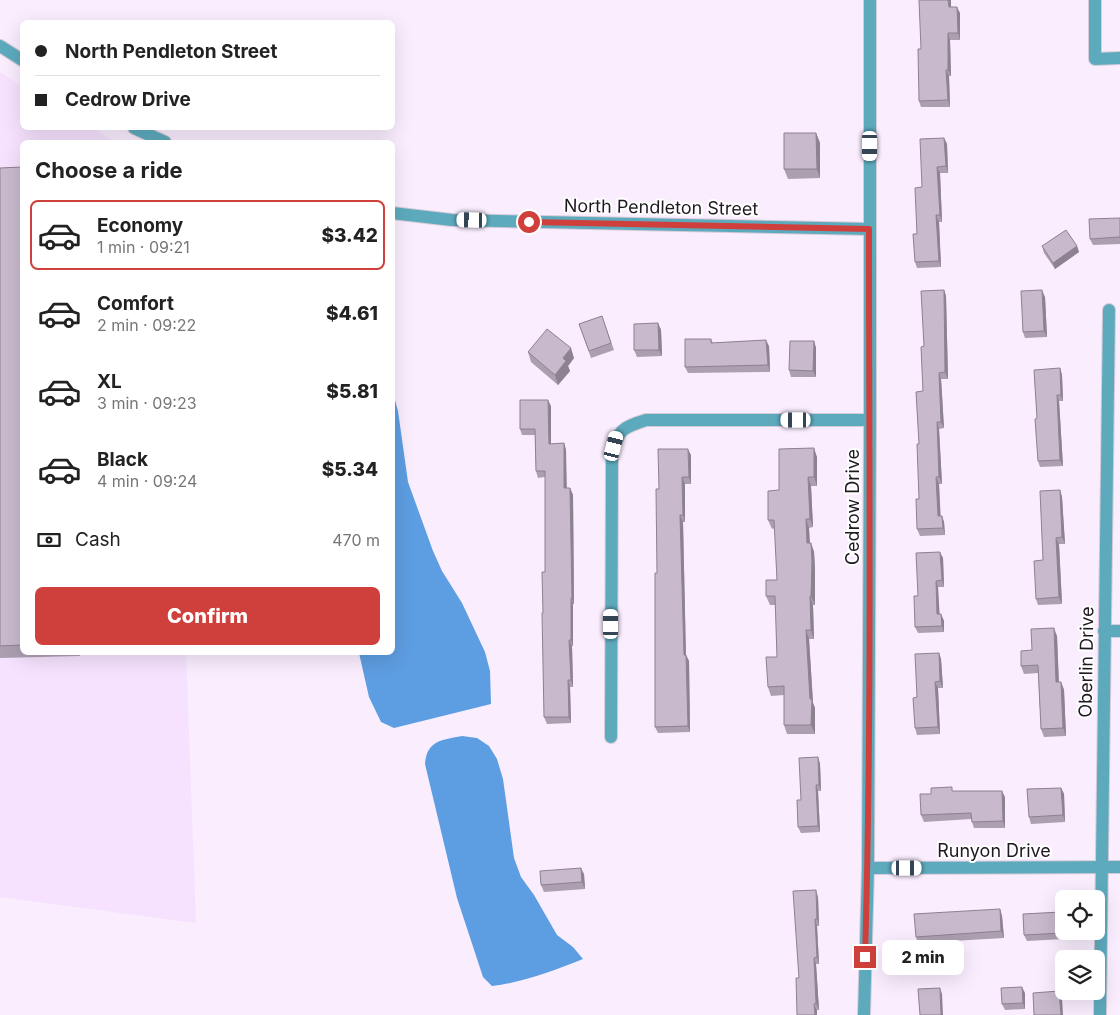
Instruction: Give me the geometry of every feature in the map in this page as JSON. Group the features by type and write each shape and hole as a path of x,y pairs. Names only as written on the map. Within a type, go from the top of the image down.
{"street":[{"name":"Cedrow Drive","path":"864,1015 868,868 870,0"},
{"path":"1095,0 1095,59 1120,58"},
{"path":"0,46 20,59"},
{"path":"138,130 161,140"},
{"name":"North Pendleton Street","path":"395,213 452,220 869,229"},
{"name":"Oberlin Drive","path":"1100,1015 1109,310"},
{"path":"611,737 612,456 616,436 627,426 646,420 870,420"},
{"path":"1104,631 1120,631"},
{"name":"Runyon Drive","path":"868,868 1120,867"}],"shaded area":[{"path":"0,72 20,85 20,130 95,130 113,140 20,140 20,655 186,655 196,923 0,897"}],"water":[{"path":"395,400 408,482 442,571 462,603 485,652 490,671 491,704 394,728 381,722 369,697 359,655 395,655"},
{"path":"462,736 477,738 489,746 497,759 503,779 514,858 521,877 534,895 557,935 573,947 583,959 516,982 492,986 483,977 457,898 425,764 429,750 437,742"}],"building":[{"path":"919,0 948,0 949,7 957,7 958,33 948,33 948,70 946,70 948,100 919,101 918,49 921,49"},
{"path":"784,133 816,133 817,169 784,169"},
{"path":"944,138 946,166 937,167 940,215 936,215 939,261 915,262 913,234 917,234 915,188 922,187 920,139"},
{"path":"20,167 20,645 0,646 0,168"},
{"path":"1120,218 1120,237 1090,239 1089,219"},
{"path":"1066,230 1077,246 1053,263 1042,246"},
{"path":"944,290 945,372 939,373 941,422 937,422 939,477 936,477 938,516 942,516 943,528 917,529 916,499 919,499 917,444 919,444 916,392 923,391 921,347 924,346 921,291"},
{"path":"1042,290 1044,331 1023,332 1021,291"},
{"path":"602,316 611,343 589,351 579,324"},
{"path":"658,323 659,350 634,350 634,324"},
{"path":"547,329 571,348 563,358 566,361 555,375 528,352"},
{"path":"685,339 711,339 711,343 766,340 768,365 685,367"},
{"path":"790,341 814,341 813,371 789,370"},
{"path":"1060,368 1061,395 1057,395 1060,460 1038,461 1034,370"},
{"path":"520,400 548,400 549,444 564,443 564,488 570,488 572,598 571,640 569,640 571,680 568,680 569,717 544,717 542,572 545,572 545,471 536,471 535,429 520,429"},
{"path":"814,448 814,477 808,477 810,519 806,519 807,543 811,543 812,561 811,630 806,630 810,699 812,699 811,725 784,725 784,686 768,687 766,657 777,657 775,596 766,596 766,580 777,580 774,520 768,520 768,491 779,490 779,449"},
{"path":"658,449 688,449 689,477 682,477 683,515 680,515 688,726 655,727 655,573 657,573 656,489 659,489"},
{"path":"1060,490 1062,537 1056,538 1059,597 1036,599 1034,561 1043,560 1040,491"},
{"path":"940,552 942,580 936,581 937,614 941,614 942,626 915,627 914,596 918,596 916,553"},
{"path":"1054,628 1056,682 1061,682 1063,728 1041,729 1038,665 1021,666 1021,651 1032,650 1031,629"},
{"path":"939,653 940,681 935,682 938,727 915,728 913,698 917,697 915,654"},
{"path":"818,757 819,785 816,785 818,826 798,827 797,800 801,800 799,758"},
{"path":"952,787 952,791 1002,791 1003,821 972,822 971,813 921,815 920,794 931,794 931,788"},
{"path":"1061,788 1063,815 1029,817 1027,789"},
{"path":"581,868 582,882 541,885 540,871"},
{"path":"816,890 817,957 814,958 815,1015 797,1015 796,978 799,978 793,891"},
{"path":"1000,909 1001,931 916,937 914,914"},
{"path":"1055,912 1055,933 1024,935 1023,914"},
{"path":"1022,987 1023,1003 1002,1004 1001,988"},
{"path":"940,988 941,1015 920,1015 918,989"},
{"path":"1055,991 1055,1000 1060,1000 1061,1015 1034,1015 1033,993"}],"route":[{"path":"529,222 869,229 868,868 865,957"}]}
